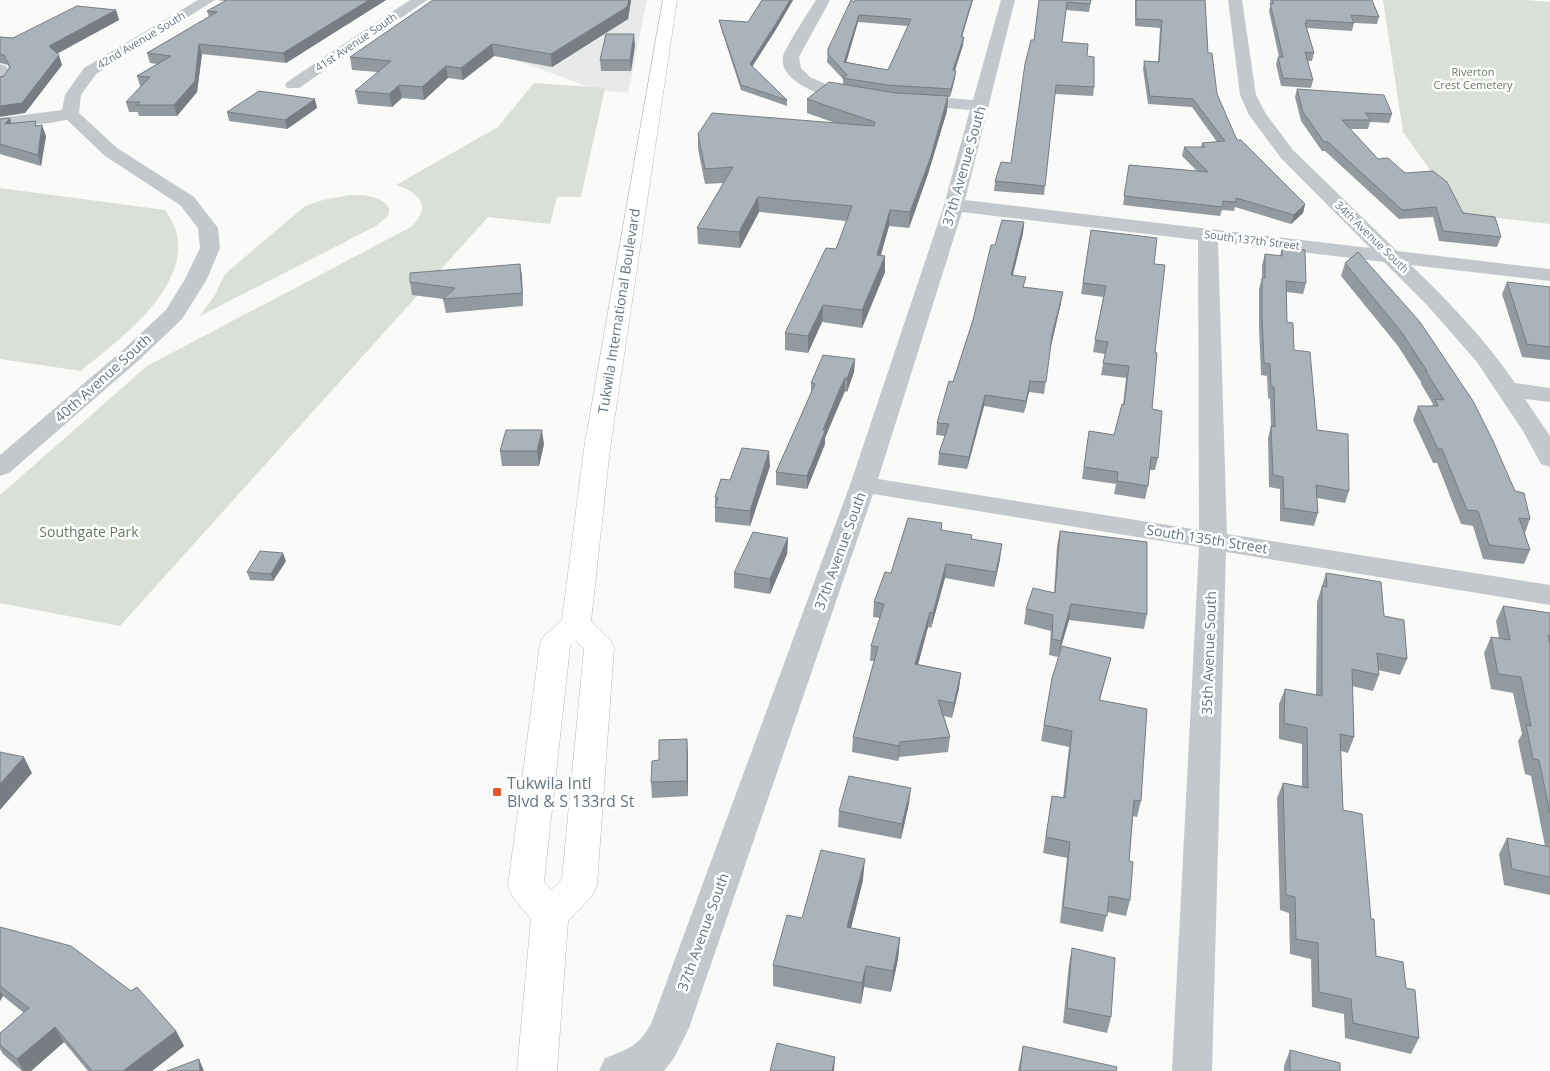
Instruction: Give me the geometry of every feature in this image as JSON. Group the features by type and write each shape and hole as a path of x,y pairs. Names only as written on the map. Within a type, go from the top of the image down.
{"main road":[{"name":"Tukwila International Boulevard","path":"576,623 597,449 670,0"},
{"path":"538,1071 550,915 579,885 599,647 576,623 555,643 526,886 550,915"}],"street":[{"name":"42nd Avenue South","path":"70,114 73,95 90,71 208,0"},
{"name":"41st Avenue South","path":"293,84 420,0"},
{"path":"823,0 791,57 792,68 800,77 815,86 854,96 874,97"},
{"name":"37th Avenue South","path":"619,1071 640,1066 659,1050 669,1028 863,485 954,205 1008,0"},
{"name":"34th Avenue South","path":"1235,0 1248,95 1258,114 1287,154 1393,256 1480,351 1535,431 1550,459"},
{"path":"0,69 4,76 0,82"},
{"path":"893,99 981,106"},
{"path":"0,123 70,114"},
{"name":"40th Avenue South","path":"0,468 131,355 174,314 196,279 210,248 208,228 187,201 111,152 70,114"},
{"name":"South 137th Street","path":"954,205 1550,275"},
{"name":"35th Avenue South","path":"1192,1071 1213,540 1208,235"},
{"path":"1507,389 1550,395"},
{"name":"South 135th Street","path":"863,485 1550,595"}],"shaded area":[{"path":"518,0 647,0 628,93 597,90 508,57"}],"green space":[{"name":"Riverton Crest Cemetery","path":"1383,0 1527,0 1550,2 1550,224 1462,214 1403,132"},
{"name":"Southgate Park","path":"534,83 605,88 581,197 557,197 550,224 488,217 120,626 0,603 0,495 147,366 411,227 418,219 422,206 417,196 396,185 498,127"},
{"path":"0,188 165,210 173,224 178,241 176,261 170,280 159,298 129,331 81,371 0,359"},
{"path":"360,195 381,200 389,208 388,216 376,226 200,316 215,295 225,274 305,206 323,200"}],"building":[{"path":"227,0 369,0 283,53 199,44 195,81 174,105 136,105 140,102 126,102 150,77 137,76 171,56 147,53 217,12 207,11"},
{"path":"433,0 629,0 627,7 551,54 492,44 461,68 446,66 422,87 399,85 389,94 355,91 391,61 350,57"},
{"path":"762,0 790,0 750,64 787,100 741,85 719,20 748,22"},
{"path":"851,0 854,2 855,0 972,0 961,37 964,37 953,70 956,71 951,89 887,85 843,78 847,75 828,54 828,49","holes":["859,15 911,19 888,70 844,62"]},
{"path":"1039,0 1091,0 1090,4 1067,2 1062,42 1088,44 1087,56 1094,57 1094,87 1056,85 1045,186 995,181 1001,162 1011,163 1025,64 1031,40 1034,40"},
{"path":"1136,0 1205,0 1208,53 1212,53 1217,94 1237,140 1241,140 1305,204 1294,215 1236,198 1236,202 1223,201 1222,207 1124,196 1129,165 1208,172 1184,147 1205,147 1202,143 1225,141 1193,99 1150,96 1144,61 1159,62 1162,20 1136,19"},
{"path":"1273,0 1372,0 1379,17 1351,15 1354,23 1306,20 1307,23 1305,23 1314,53 1305,52 1313,80 1283,78 1278,57 1283,57 1270,3 1273,4"},
{"path":"77,6 116,10 49,46 59,55 22,103 0,106 0,77 4,76 10,67 4,55 0,54 0,37 13,38"},
{"path":"606,34 634,34 630,60 600,60"},
{"path":"829,82 896,93 948,96 930,159 910,212 890,210 877,255 885,256 862,310 823,305 808,336 785,333 826,248 836,249 852,206 758,197 739,232 697,228 733,167 705,169 698,134 712,113 874,126 875,122 807,99"},
{"path":"1297,89 1384,95 1392,114 1365,113 1371,120 1342,120 1378,159 1388,158 1405,173 1433,171 1447,182 1463,213 1495,217 1501,237 1443,231 1436,207 1402,210 1328,142 1324,142 1303,112"},
{"path":"259,91 315,99 285,120 227,112"},
{"path":"10,118 5,124 36,121 35,126 42,125 38,155 0,144 0,119"},
{"path":"1002,220 1024,222 1011,275 1026,277 1023,287 1063,292 1052,335 1046,382 1030,381 1026,401 985,395 969,457 939,453 949,424 937,423 949,381 953,382 973,320 991,245 995,245"},
{"path":"1091,230 1157,238 1154,264 1165,265 1155,352 1157,353 1152,409 1162,411 1158,458 1151,457 1148,486 1117,481 1118,472 1084,467 1089,431 1114,435 1122,404 1124,405 1129,366 1103,363 1108,342 1095,340 1106,286 1083,283"},
{"path":"1282,247 1305,250 1306,283 1286,281 1287,322 1293,323 1294,350 1310,352 1317,430 1348,434 1349,491 1316,485 1318,513 1284,508 1283,477 1273,475 1271,426 1275,427 1274,387 1271,387 1270,364 1264,363 1262,278 1265,278 1265,254 1282,256"},
{"path":"1358,252 1420,322 1473,401 1515,491 1524,493 1530,519 1519,518 1530,550 1489,545 1478,511 1467,510 1442,449 1438,449 1418,406 1438,406 1435,399 1444,400 1402,333 1345,263"},
{"path":"520,264 522,293 443,299 455,288 410,282 410,273"},
{"path":"1507,282 1550,287 1550,347 1527,344"},
{"path":"823,355 855,359 847,378 845,378 840,388 807,476 776,472 815,384 811,383"},
{"path":"506,430 542,430 537,451 500,451"},
{"path":"742,448 769,451 750,511 715,507 718,498 715,497 721,479 730,480"},
{"path":"908,518 942,523 941,530 972,535 971,539 1002,544 996,572 946,564 933,613 930,612 915,664 961,673 954,703 938,700 950,737 900,742 899,746 853,737 878,647 871,646 884,604 874,602 885,572 891,573"},
{"path":"1060,531 1147,542 1147,614 1071,604 1061,641 1052,639 1053,615 1026,609 1033,588 1055,593"},
{"path":"753,532 788,538 770,579 734,573"},
{"path":"260,551 283,553 271,574 247,572"},
{"path":"1326,573 1381,582 1384,616 1404,620 1407,659 1377,653 1379,675 1352,669 1354,737 1340,734 1343,810 1362,814 1371,919 1374,919 1376,956 1403,962 1406,988 1415,990 1419,1038 1353,1023 1351,999 1319,992 1318,943 1296,939 1295,897 1286,895 1283,783 1308,788 1307,728 1284,723 1285,689 1322,696 1322,586 1327,587"},
{"path":"1503,606 1550,613 1550,636 1548,635 1550,644 1550,813 1539,760 1533,759 1526,725 1531,726 1521,677 1498,674 1491,637 1510,640"},
{"path":"1062,646 1111,658 1099,700 1147,709 1141,801 1134,800 1129,861 1133,862 1130,900 1109,896 1107,916 1063,907 1070,842 1046,837 1052,796 1065,798 1072,731 1044,725 1052,678"},
{"path":"687,739 687,781 651,782 652,761 659,760 659,740"},
{"path":"0,752 24,757 0,784"},
{"path":"849,776 911,788 902,824 839,811"},
{"path":"1507,838 1550,847 1550,877 1512,869"},
{"path":"821,850 865,859 847,927 900,938 893,971 866,966 862,983 773,965 787,915 802,918"},
{"path":"0,927 71,946 131,991 137,987 176,1031 123,1071 92,1071 55,1027 17,1059 0,1045 0,1033 29,1008 0,986"},
{"path":"1072,948 1115,958 1111,1017 1067,1008"},
{"path":"777,1043 835,1057 832,1071 770,1071"},
{"path":"1023,1046 1117,1067 1116,1071 1020,1071"},
{"path":"1290,1050 1340,1063 1340,1071 1290,1071"},
{"path":"199,1059 200,1071 167,1071"}],"place":[{"name":"Tukwila Intl Blvd & S 133rd St","path":"497,792"}]}
